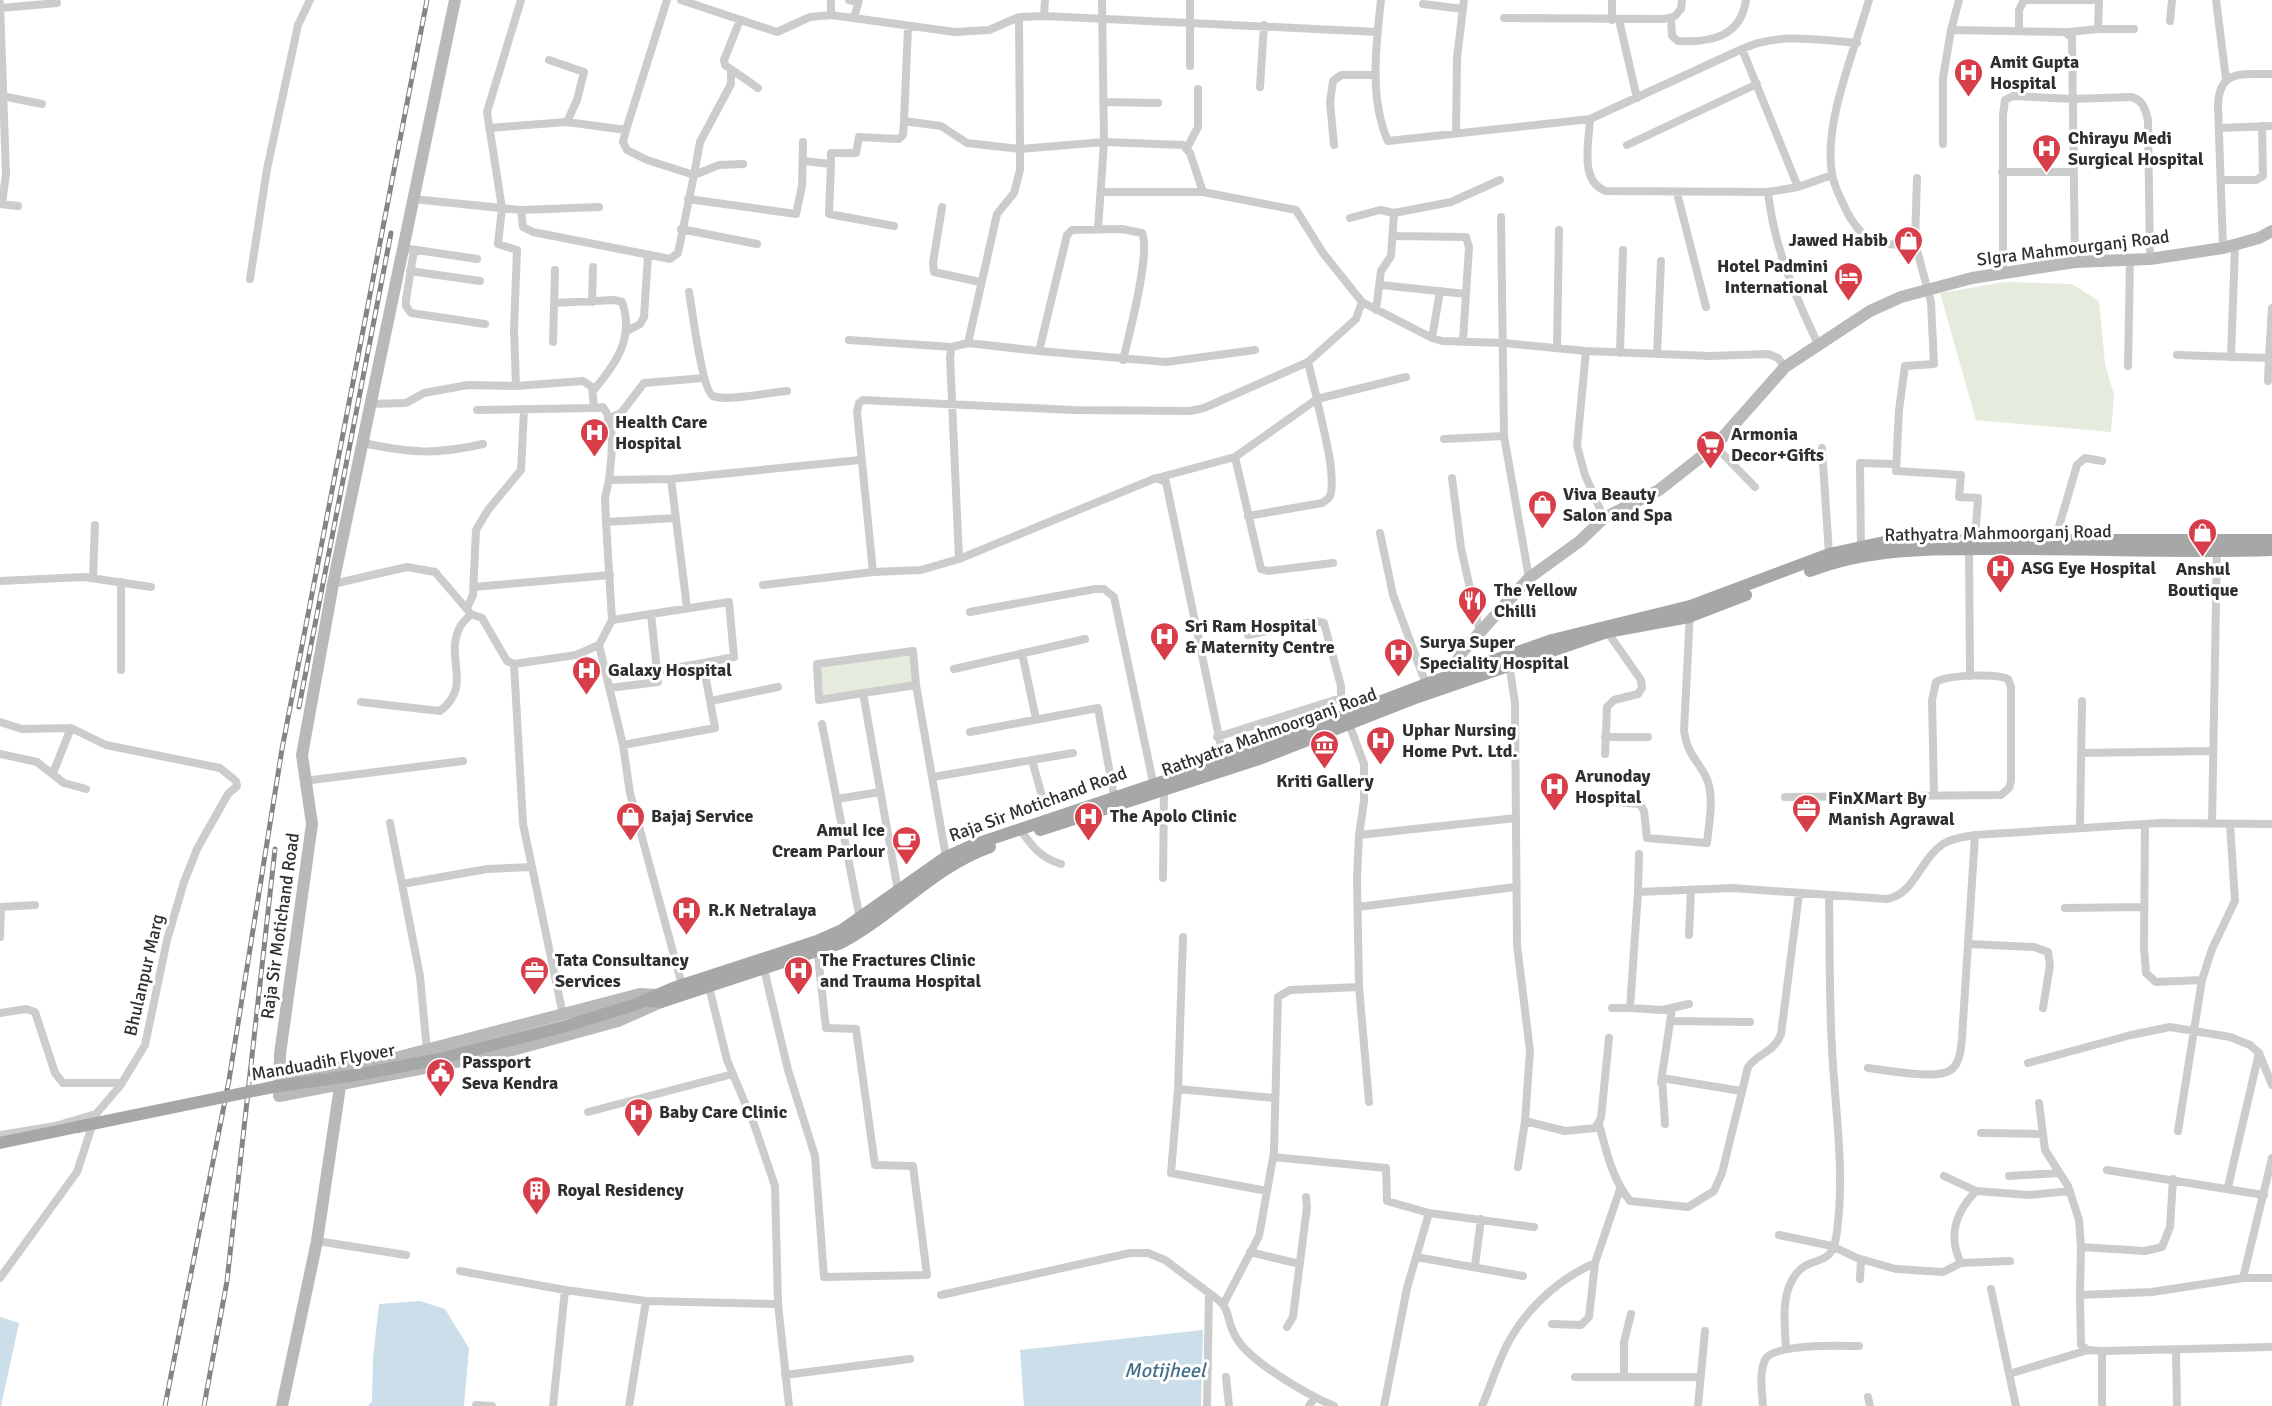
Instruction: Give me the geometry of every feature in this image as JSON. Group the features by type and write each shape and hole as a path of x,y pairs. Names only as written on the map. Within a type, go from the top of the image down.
{"main road":[{"name":"Rathyatra Mahmoorganj Road","path":"1971,543 2055,540 2217,545 2272,550"},
{"name":"Rathyatra Mahmoorganj Road","path":"656,999 709,987 764,969 817,946 866,929 951,864 1022,832 1159,786 1262,758 1347,719 1508,661 1605,629 1662,614 1690,612 1884,542 2217,545 2272,540"},
{"name":"Rathyatra Mahmoorganj Road","path":"1690,612 1829,554 1861,551"},
{"name":"Raja Sir Motichand Road","path":"656,999 682,985 817,946 860,919 946,856 1022,832 1114,796 1159,786 1347,719 1426,684 1448,682"},
{"name":"Manduadih Flyover","path":"0,1143 273,1087 356,1075 434,1060 566,1026 656,999"}],"street":[{"path":"250,279 267,169 298,25 310,0"},
{"name":"Raja Sir Motichand Road","path":"279,1076 312,824 302,755 333,584 371,404 409,249 414,199 455,0"},
{"path":"516,386 514,329 517,250 498,244 502,208 488,112 521,0"},
{"path":"667,0 626,130 624,146 632,154 693,175 718,165 743,164"},
{"path":"681,0 777,32 810,17 831,15 938,31 989,30 1019,17 1044,16 1377,32"},
{"path":"831,0 831,15"},
{"path":"1044,16 1045,0"},
{"path":"1098,229 1104,142 1102,0"},
{"path":"1190,0 1190,66"},
{"path":"1381,0 1377,32 1376,75 1380,123 1388,141 1590,119 1765,40 1857,43"},
{"path":"1612,0 1615,20 1636,98"},
{"path":"1504,18 1615,20 1671,18 1679,13 1682,0"},
{"path":"1671,18 1672,36 1678,41 1724,35 1739,23 1746,0"},
{"path":"1869,0 1833,122 1830,150 1832,175 1843,204 1860,233 1874,242 1886,245 1915,243"},
{"path":"1943,144 1943,78 1951,30 1959,0"},
{"path":"2019,31 2019,10 2024,0 2092,0"},
{"path":"2098,29 2099,0"},
{"path":"2170,21 2172,0"},
{"path":"2216,0 2226,79 2218,97 2221,180 2229,246 2231,357"},
{"path":"855,1 855,18"},
{"path":"0,3 3,174 1,204 18,206"},
{"path":"1,8 57,3"},
{"path":"1423,4 1464,4 1457,58 1456,133"},
{"path":"968,343 997,214 1014,194 1020,170 1019,17"},
{"path":"740,20 724,60 731,71 758,88"},
{"path":"1260,87 1264,25"},
{"path":"894,226 829,214 831,155 834,152 856,153 859,137 899,139 903,135 908,27"},
{"path":"1951,30 2069,32 2134,29"},
{"path":"2069,32 2074,43 2075,262"},
{"path":"1742,49 1798,187"},
{"path":"549,60 584,72 577,100 567,122"},
{"path":"521,210 525,229 648,255 674,257 678,253 700,142 731,84 731,71"},
{"path":"2226,79 2233,75 2272,74"},
{"path":"1334,145 1330,102 1333,81 1341,75 1376,75"},
{"path":"1627,146 1756,84"},
{"path":"1198,89 1198,127 1187,148 1203,192"},
{"path":"2,96 42,104"},
{"path":"2002,272 2002,115 2009,97 2073,99 2131,97 2143,104 2148,120 2150,259"},
{"path":"1103,102 1158,103"},
{"path":"1590,119 1588,174 1598,188 1606,191 1768,192 1798,187 1832,175"},
{"path":"904,121 941,126 967,143 1020,149 1104,142 1187,148"},
{"path":"489,128 567,122 626,130"},
{"path":"2221,180 2256,180 2263,176 2262,126"},
{"path":"2219,128 2272,126"},
{"path":"688,200 796,214 802,186 803,142"},
{"path":"804,160 831,164"},
{"path":"2002,172 2074,172"},
{"path":"1917,178 1915,243 1928,288 1933,320 1934,364 1905,366 1895,464 1896,471 1961,475 1959,497 1978,498 1971,543 1970,676"},
{"path":"1350,218 1380,210 1394,213 1451,202 1500,180"},
{"path":"1102,192 1203,192 1296,210 1323,253 1362,302 1432,338 1620,353 1710,356 1768,354 1778,358 1785,368"},
{"path":"1768,192 1771,219 1786,271 1818,344"},
{"path":"1677,193 1706,307"},
{"path":"414,199 521,210 599,207"},
{"path":"942,207 933,263 934,272 980,282"},
{"path":"1376,310 1381,271 1391,256 1394,213"},
{"path":"1501,217 1504,436 1529,578"},
{"path":"681,229 757,243"},
{"path":"1039,351 1067,235 1072,230 1130,230 1142,233 1144,237 1137,294 1123,360"},
{"path":"1557,348 1559,230"},
{"name":"SIgra Mahmourganj Road","path":"1448,682 1463,651 1529,578 1580,541 1604,518 1659,490 1715,446 1785,368 1870,311 1928,288 2002,272 2075,262 2150,259 2229,246 2272,231"},
{"path":"1393,236 1466,237 1469,247 1463,341"},
{"path":"477,259 409,249 410,271 406,306 411,313 485,324"},
{"path":"1620,353 1623,249"},
{"path":"627,331 640,324 644,317 648,255"},
{"path":"2128,366 2130,260"},
{"path":"1657,354 1661,261"},
{"path":"592,302 594,267"},
{"path":"553,342 555,270"},
{"path":"410,271 480,281"},
{"path":"1381,285 1466,294"},
{"path":"1432,338 1440,291"},
{"path":"689,292 707,390 714,397 787,391"},
{"path":"555,303 614,300 622,302 627,331 615,365 594,391"},
{"path":"873,572 860,460 859,403 869,400 1073,410 1191,411 1204,408 1308,362 1356,319 1362,302"},
{"path":"2268,381 2272,308"},
{"path":"849,340 952,347 968,343 1123,360 1186,362 1256,350"},
{"path":"952,347 952,403 959,560"},
{"path":"1586,351 1577,446 1585,475 1604,518"},
{"path":"2177,355 2269,358"},
{"path":"1248,516 1322,503 1329,499 1331,493 1329,469 1308,362"},
{"path":"763,585 873,572 921,570 959,560 1156,478 1235,457 1317,399 1406,377"},
{"path":"608,419 621,413 644,383 704,378"},
{"path":"371,404 406,403 424,393 468,385 516,386 578,381 589,384 594,391 594,408"},
{"path":"333,584 388,570 417,569 435,572 469,611 482,618 507,661 514,664 576,655 599,645 612,620 605,498 611,454 608,419 603,407 477,410"},
{"path":"361,702 440,711 451,703 457,691 457,637 459,627 469,611 474,587 476,530 488,510 521,470 524,410"},
{"path":"1444,439 1504,436"},
{"path":"363,443 405,452 427,453 443,453 483,444"},
{"path":"1715,446 1755,487"},
{"path":"1822,448 1829,554"},
{"path":"1235,457 1261,569 1268,572 1333,563"},
{"path":"2055,540 2077,465 2085,458 2102,461"},
{"path":"609,480 671,479 860,460"},
{"path":"1861,551 1860,463 1895,464"},
{"path":"1156,478 1166,482 1217,737 1224,761"},
{"path":"1452,478 1461,548 1480,633"},
{"path":"671,479 687,608"},
{"path":"606,522 676,518"},
{"path":"93,578 95,525"},
{"path":"1380,533 1394,596 1426,684"},
{"path":"2212,823 2217,545"},
{"path":"474,587 610,575"},
{"path":"0,581 93,578 152,586"},
{"path":"121,582 121,670"},
{"path":"970,612 1095,588 1104,589 1114,597 1159,786 1163,878"},
{"path":"612,620 687,608 729,602 734,657 657,671 651,614"},
{"path":"1589,800 1640,804 1644,811 1647,838 1707,843 1709,790 1707,779 1686,747 1684,731 1690,612"},
{"path":"1217,737 1341,698 1341,686 1324,622 1316,621 1248,635"},
{"path":"1605,629 1641,680 1638,694 1614,700 1607,707 1605,754"},
{"path":"954,669 1085,639"},
{"path":"599,645 623,745 630,793 682,985"},
{"path":"916,685 819,700 817,664 913,651 916,685 946,856"},
{"path":"1022,653 1036,719"},
{"path":"1508,661 1515,703 1517,945 1530,1052 1526,1121 1518,1167"},
{"path":"623,745 715,728 703,663"},
{"path":"514,664 523,824 563,1015"},
{"path":"1785,797 2001,795 2009,788 2010,681 2005,677 1970,676 1941,679 1933,686 1934,794"},
{"path":"609,688 658,682"},
{"path":"711,701 778,687"},
{"path":"863,693 898,891"},
{"path":"2080,826 2082,701"},
{"path":"970,732 1098,708 1114,796"},
{"path":"1347,719 1364,764 1364,801 1359,835 1359,987 1369,1102"},
{"path":"0,722 22,729 71,728 53,773"},
{"path":"822,724 860,919"},
{"name":"Bhulanpur Marg","path":"71,728 106,745 220,768 236,781 237,786 228,794 197,849 184,882 168,940 145,1045 122,1083 96,1114"},
{"path":"1605,737 1648,737"},
{"path":"2081,753 2212,751"},
{"path":"933,777 1073,753"},
{"path":"0,754 24,757 53,773 64,783 86,789"},
{"path":"1032,760 1043,800"},
{"path":"304,781 463,761"},
{"path":"837,799 880,792"},
{"path":"1359,835 1516,818"},
{"path":"390,824 420,976 427,1051"},
{"path":"2145,824 2144,959 2149,977 2156,982 2202,980"},
{"path":"2178,1131 2202,980 2212,949 2235,901 2230,824"},
{"path":"1638,892 1732,888 1829,897 1895,898 1903,894 1928,858 1944,843 1975,835 2080,826 2272,824"},
{"path":"1022,832 1037,853 1048,861 1061,864"},
{"path":"1868,1068 1944,1075 1954,1067 1962,1038 1975,835"},
{"path":"1630,1008 1639,854"},
{"path":"402,884 487,869 531,867"},
{"path":"1358,907 1515,887"},
{"path":"1689,935 1691,890"},
{"path":"1609,1038 1599,1124 1604,1152 1613,1166 1620,1189 1630,1201 1688,1207 1714,1191 1722,1173 1741,1091 1752,1061 1772,1049 1780,1034 1799,894"},
{"path":"1786,1349 1785,1309 1791,1282 1800,1269 1828,1256 1835,1247 1841,1160 1832,1048 1829,897"},
{"path":"0,937 0,907 35,905"},
{"path":"2065,908 2144,907"},
{"path":"1183,937 1178,1089 1171,1173 1267,1191"},
{"path":"1968,944 2034,947 2048,952 2050,965 2043,1008"},
{"path":"764,969 788,1070 815,1156 824,1276 927,1275 913,1166 875,1165 856,1029 826,1028 817,946"},
{"path":"709,987 733,1074 775,1186 778,1304 789,1406"},
{"path":"1224,1303 1259,1236 1273,1157 1278,997 1290,990 1359,987"},
{"path":"640,994 656,999 643,1012 502,1053 280,1096 279,1076 376,1063 640,994"},
{"path":"1612,1008 1672,1009 1689,1004"},
{"path":"0,1013 26,1009 35,1012 54,1073 63,1083 122,1083"},
{"path":"1658,1106 1672,1009"},
{"path":"1670,1021 1750,1022"},
{"path":"2028,1063 2150,1030 2170,1028 2195,1030 2230,1037 2250,1045 2259,1053 2272,1085"},
{"path":"2228,1187 2259,1053"},
{"path":"282,1406 317,1241 342,1068"},
{"path":"588,1112 733,1074"},
{"path":"1662,1078 1741,1091"},
{"path":"1662,1078 1665,1124"},
{"path":"1178,1089 1274,1098"},
{"path":"2039,1103 2045,1150 2070,1191 2079,1220 2081,1247 2079,1339 2081,1345 2088,1350"},
{"path":"0,1135 55,1126 96,1114"},
{"path":"0,1278 77,1172 96,1114"},
{"path":"1526,1121 1565,1131 1588,1130 1599,1124"},
{"path":"1982,1133 2042,1134"},
{"path":"1273,1157 1386,1168 1387,1201 1429,1214 1534,1227"},
{"path":"2243,1278 2272,1158"},
{"path":"2107,1170 2228,1187 2264,1195"},
{"path":"2009,1176 2059,1173"},
{"path":"1944,1176 1976,1191 2029,1195 2070,1191"},
{"path":"2081,1247 2145,1251 2162,1247 2170,1227 2173,1179"},
{"path":"1552,1324 1581,1325 1589,1317 1595,1263 1620,1189"},
{"path":"1961,1263 1955,1251 1955,1230 1960,1208 1976,1191"},
{"path":"1287,1327 1293,1317 1307,1207 1306,1197"},
{"path":"1384,1406 1416,1257 1429,1214"},
{"path":"1475,1266 1481,1219"},
{"path":"1779,1235 1835,1247 1861,1260 1896,1269 1943,1272 1961,1263 2010,1261"},
{"path":"317,1241 406,1256"},
{"path":"1250,1252 1300,1264"},
{"path":"941,1296 1130,1253 1148,1253 1165,1260 1224,1303 1237,1339 1249,1353 1315,1397 1334,1406"},
{"path":"1416,1257 1523,1276"},
{"path":"1860,1279 1861,1260"},
{"path":"1482,1406 1501,1357 1528,1312 1570,1274 1595,1263"},
{"path":"460,1271 565,1290 646,1301 778,1304"},
{"path":"2080,1295 2152,1292 2243,1278 2272,1278"},
{"path":"1991,1288 2016,1406"},
{"path":"553,1406 565,1290"},
{"path":"1207,1406 1209,1293"},
{"path":"629,1406 646,1301"},
{"path":"1624,1377 1624,1342 1631,1314"},
{"path":"1698,1406 1706,1331"},
{"path":"1763,1406 1762,1373 1766,1357 1771,1353 1786,1349 1859,1346"},
{"path":"2009,1374 2088,1350 2272,1347"},
{"path":"2176,1350 2177,1406"},
{"path":"2102,1351 2102,1406"},
{"path":"785,1375 910,1359"},
{"path":"1226,1377 1229,1406"},
{"path":"1575,1377 1700,1377"},
{"path":"1309,1406 1315,1397"},
{"path":"476,1405 492,1406"}],"shaded area":[{"path":"2005,282 2072,284 2099,301 2105,364 2114,395 2111,432 1976,420 1940,293"},
{"path":"909,652 912,682 818,696 820,664"}],"water":[{"path":"420,1301 445,1309 469,1348 464,1406 368,1406 372,1401 373,1358 379,1304"},
{"path":"0,1317 19,1323 1,1406 0,1406"},
{"name":"Motijheel","path":"1203,1330 1201,1406 1024,1406 1020,1350"}],"railway":[{"path":"165,1406 229,1080 282,749 427,0"},
{"path":"299,707 391,233"},
{"path":"204,1406 227,1281 275,849"}],"place":[{"name":"Amit Gupta Hospital","path":"1969,98"},
{"name":"Chirayu Medi Surgical Hospital","path":"2047,174"},
{"name":"Jawed Habib","path":"1909,266"},
{"name":"Hotel Padmini International","path":"1849,302"},
{"name":"Health Care Hospital","path":"594,458"},
{"name":"Armonia Decor+Gifts","path":"1710,470"},
{"name":"Viva Beauty Salon and Spa","path":"1542,530"},
{"name":"Anshul Boutique","path":"2203,558"},
{"name":"ASG Eye Hospital","path":"2000,594"},
{"name":"The Yellow Chilli","path":"1473,626"},
{"name":"Sri Ram Hospital & Maternity Centre","path":"1164,662"},
{"name":"Surya Super Speciality Hospital","path":"1399,678"},
{"name":"Galaxy Hospital","path":"587,696"},
{"name":"Uphar Nursing Home Pvt. Ltd.","path":"1381,766"},
{"name":"Kriti Gallery","path":"1325,770"},
{"name":"Arunoday Hospital","path":"1554,812"},
{"name":"FinXMart By Manish Agrawal","path":"1807,834"},
{"name":"Bajaj Service","path":"630,842"},
{"name":"The Apolo Clinic","path":"1089,842"},
{"name":"Amul Ice Cream Parlour","path":"906,866"},
{"name":"R.K Netralaya","path":"687,936"},
{"name":"Tata Consultancy Services","path":"534,996"},
{"name":"The Fractures Clinic and Trauma Hospital","path":"799,996"},
{"name":"Passport Seva Kendra","path":"441,1098"},
{"name":"Baby Care Clinic","path":"638,1138"},
{"name":"Royal Residency","path":"536,1216"}]}
